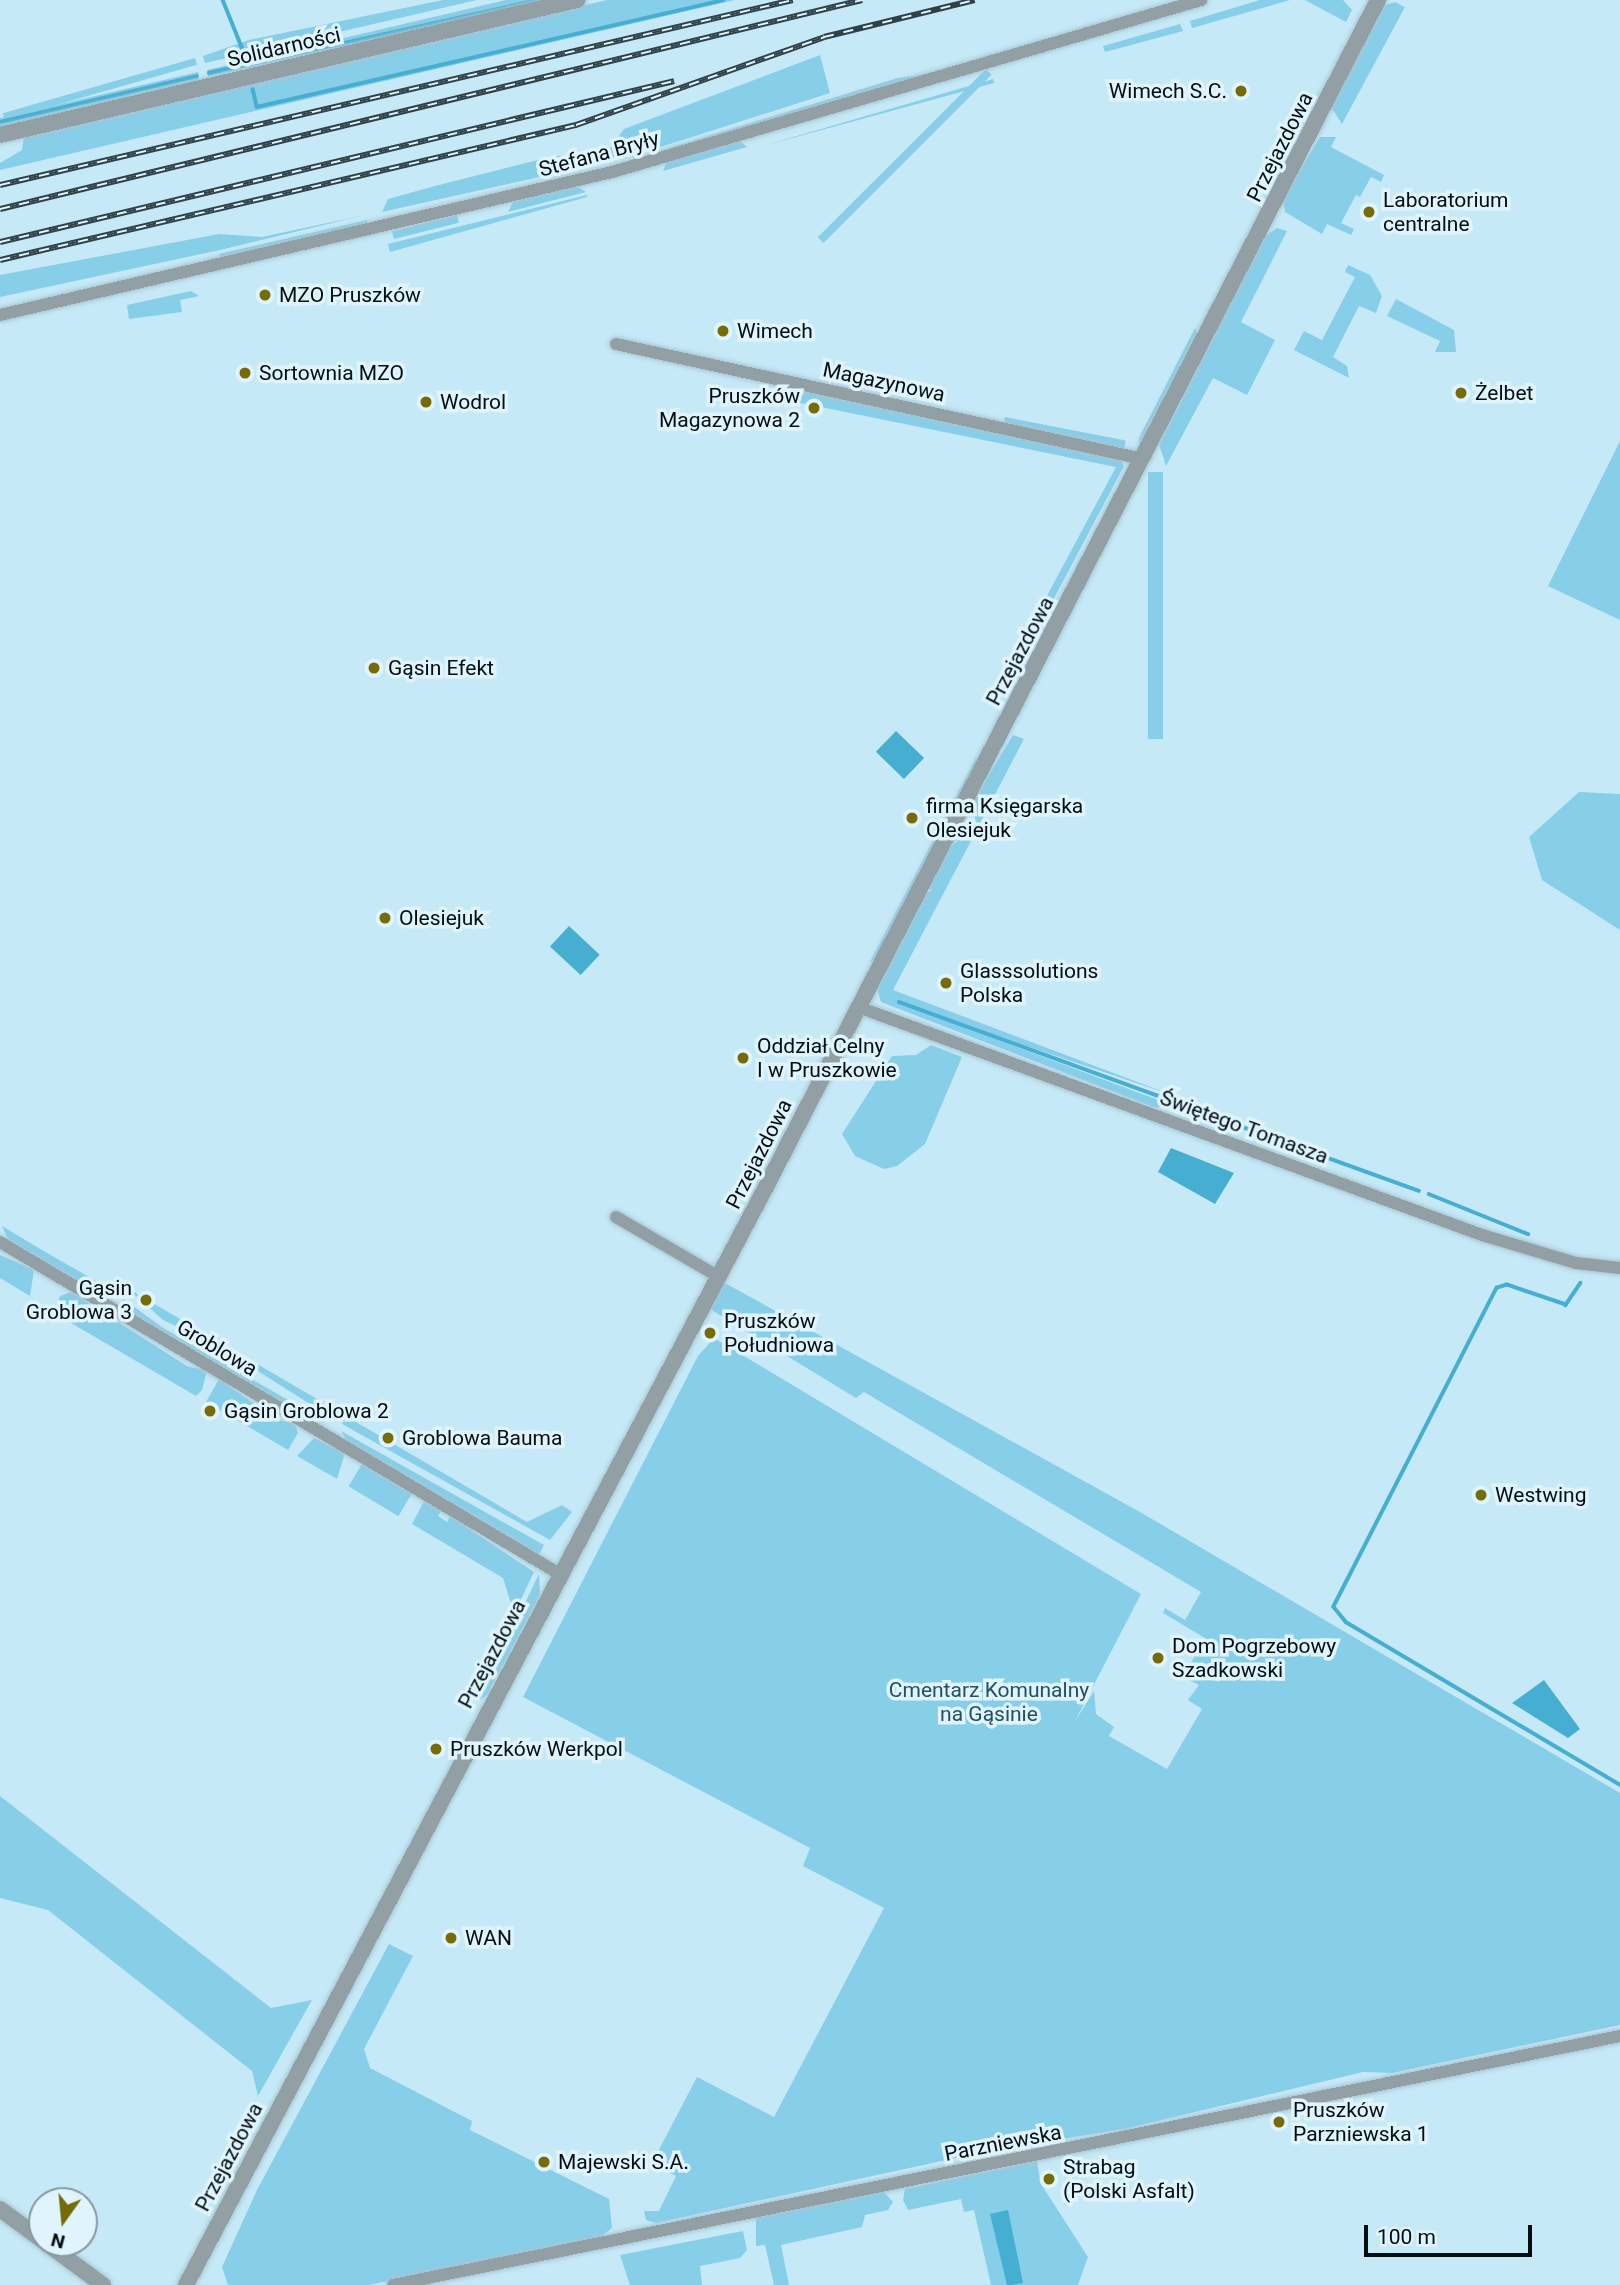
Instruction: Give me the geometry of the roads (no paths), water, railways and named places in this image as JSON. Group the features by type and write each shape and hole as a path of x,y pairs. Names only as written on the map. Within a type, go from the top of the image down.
{"street":[{"name":"Solidarności","path":"0,135 578,0"},
{"name":"Stefana Bryły","path":"0,315 612,172 1201,0"},
{"name":"Przejazdowa","path":"186,2285 558,1573 719,1277 1143,459 1372,2"},
{"name":"Magazynowa","path":"616,344 1143,459"},
{"name":"Świętego Tomasza","path":"858,1007 1482,1235 1576,1263 1620,1268"},
{"path":"616,1217 719,1277"},
{"name":"Groblowa","path":"0,1242 558,1573"},
{"name":"Parzniewska","path":"393,2285 1620,2036"},
{"path":"0,2209 28,2230"},
{"path":"65,2257 103,2285"}],"waterway":[{"path":"223,0 244,52"},
{"path":"209,73 538,0"},
{"path":"253,89 257,107 723,0"},
{"path":"0,122 197,76"},
{"path":"899,1002 1169,1100"},
{"path":"1179,1104 1419,1191"},
{"path":"1429,1194 1528,1234"},
{"path":"1581,1283 1566,1305 1507,1285 1497,1288 1334,1607 1346,1622 1620,1785"}],"railway":[{"path":"0,185 793,0"},
{"path":"0,209 862,0"},
{"path":"0,260 576,125 824,37 975,0"},
{"path":"0,242 674,81"}],"place":[{"name":"Wimech S.C.","path":"1241,91"},
{"name":"Laboratorium centralne","path":"1369,212"},
{"name":"MZO Pruszków","path":"265,295"},
{"name":"Wimech","path":"723,331"},
{"name":"Sortownia MZO","path":"245,373"},
{"name":"Żelbet","path":"1461,393"},
{"name":"Wodrol","path":"426,402"},
{"name":"Pruszków Magazynowa 2","path":"814,408"},
{"name":"Gąsin Efekt","path":"374,668"},
{"name":"firma Księgarska Olesiejuk","path":"912,818"},
{"name":"Olesiejuk","path":"385,918"},
{"name":"Glasssolutions Polska","path":"946,983"},
{"name":"Oddział Celny I w Pruszkowie","path":"743,1058"},
{"name":"Gąsin Groblowa 3","path":"146,1300"},
{"name":"Pruszków Południowa","path":"710,1333"},
{"name":"Gąsin Groblowa 2","path":"210,1411"},
{"name":"Groblowa Bauma","path":"388,1438"},
{"name":"Westwing","path":"1481,1495"},
{"name":"Dom Pogrzebowy Szadkowski","path":"1158,1658"},
{"name":"Pruszków Werkpol","path":"436,1749"},
{"name":"WAN","path":"451,1938"},
{"name":"Pruszków Parzniewska 1","path":"1279,2122"},
{"name":"Majewski S.A.","path":"544,2162"},
{"name":"Strabag (Polski Asfalt)","path":"1049,2179"}],"park label":[{"name":"Cmentarz Komunalny na Gąsinie","path":"989,1702"}]}
